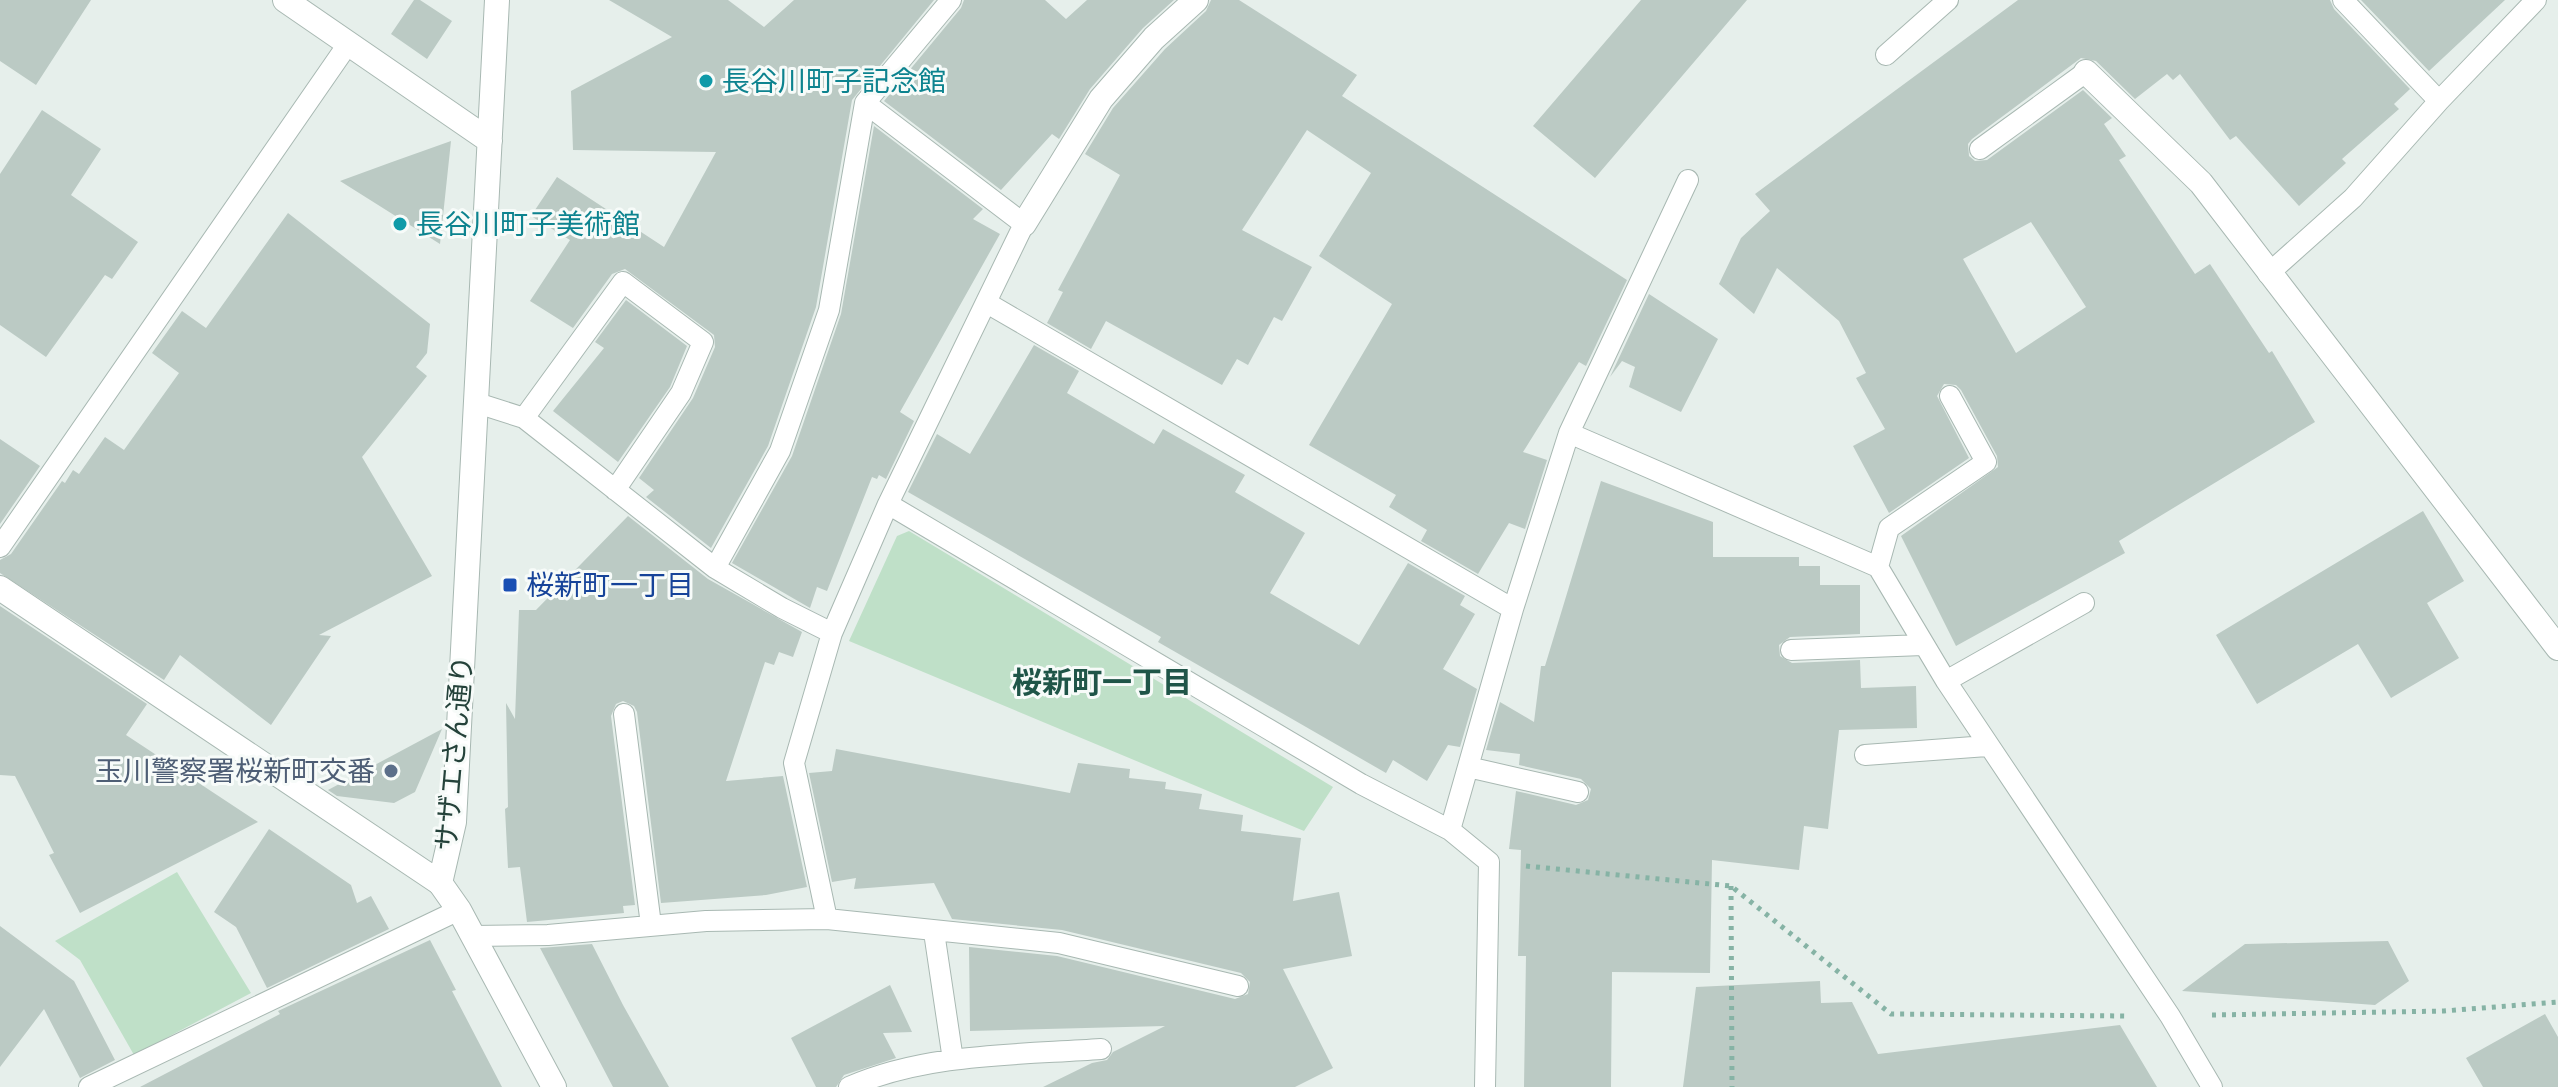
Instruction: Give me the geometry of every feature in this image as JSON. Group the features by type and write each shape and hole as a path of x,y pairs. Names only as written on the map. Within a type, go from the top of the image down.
{"street":[{"path":"285,0 490,141"},
{"name":"サザエさん通り","path":"0,588 440,883 454,822 497,0"},
{"path":"1024,224 1101,99 1154,38 1196,0"},
{"path":"2086,72 2201,183 2558,648"},
{"path":"440,883 459,910 554,1087"}],"lane":[{"path":"715,568 780,451 829,310 865,103 951,0"},
{"path":"1886,55 1948,0"},
{"path":"2343,0 2439,101"},
{"path":"2268,274 2353,198 2439,101 2536,0"},
{"path":"0,547 348,44"},
{"path":"1980,149 2086,72"},
{"path":"827,919 794,763 832,633 888,504 1024,224 865,103"},
{"path":"1450,830 1513,609 1569,433 1688,180"},
{"path":"524,418 623,282 703,342 681,393 615,490"},
{"path":"987,303 1513,609"},
{"path":"1878,567 1889,528 1986,462 1950,396"},
{"path":"477,403 524,418 715,568 832,633"},
{"path":"1569,433 1878,567 1987,746 2170,1016 2212,1087"},
{"path":"888,504 1361,784 1450,830 1489,862 1485,1087"},
{"path":"1946,681 2084,603"},
{"path":"1791,650 1923,645"},
{"path":"624,714 651,925"},
{"path":"1865,755 1987,746"},
{"path":"1468,767 1578,792"},
{"path":"89,1087 459,910"},
{"path":"473,936 548,935 651,925 827,919 1059,943 1238,986"},
{"path":"934,932 953,1060"},
{"path":"849,1087 883,1072 953,1060 1101,1049"}],"path":[{"path":"1489,862 1731,886 1891,1014 2170,1016 2444,1011 2558,1002"},
{"path":"1731,886 1732,1087"}],"green space":[{"path":"909,531 1333,787 1304,831 849,641 897,536"},
{"path":"177,872 251,993 134,1055 80,960 55,941"}],"building":[{"path":"0,0 91,0 36,85 0,61"},
{"path":"414,0 420,0 452,21 427,59 391,34"},
{"path":"609,0 728,0 764,27 794,0 934,0 852,100 816,307 768,446 711,548 646,497 654,490 639,478 693,398 715,347 714,335 625,269 612,274 573,328 530,301 570,240 531,216 557,177 664,247 716,152 573,150 571,91 672,37"},
{"path":"964,0 1045,0 1066,19 1087,0 1174,0 1143,28 1090,89 1059,139 1052,134 1001,190 884,101 961,8"},
{"path":"1211,0 1239,0 1357,75 1342,96 1627,280 1586,366 1579,362 1523,452 1547,460 1525,529 1509,523 1478,574 1421,541 1427,530 1389,507 1396,495 1309,445 1392,304 1319,256 1371,173 1307,130 1242,230 1312,267 1282,321 1274,317 1248,365 1237,359 1222,385 1106,321 1091,349 1047,323 1063,292 1058,290 1120,175 1085,154 1113,108 1165,49 1206,11"},
{"path":"1641,0 1747,0 1595,178 1533,126"},
{"path":"2018,0 2330,0 2334,9 2410,89 2394,104 2399,109 2342,159 2346,163 2299,206 2236,136 2230,140 2180,74 2173,80 2167,74 2135,99 2096,61 2081,58 1972,139 1968,144 1969,156 1975,161 1987,160 2083,90 2112,118 2104,124 2126,156 2119,160 2195,274 2210,264 2269,353 2272,351 2315,422 2119,541 2125,553 1956,646 1901,536 1998,467 1997,456 1961,390 1956,385 1944,384 1937,396 1969,458 1889,513 1853,446 1885,429 1856,378 1866,373 1839,321 1777,268 1754,314 1719,284 1741,238 1770,211 1755,194","holes":["2031,222 2086,307 2016,353 1963,259"]},
{"path":"2361,0 2505,0 2429,71"},
{"path":"42,110 101,149 71,195 138,242 112,279 105,275 46,357 0,325 0,174"},
{"path":"874,126 983,209 973,219 1000,234 900,412 914,421 886,479 879,475 877,479 872,477 827,591 817,587 810,608 732,563 792,456 841,314"},
{"path":"451,141 440,244 340,181 392,162"},
{"path":"288,213 430,324 427,353 416,367 427,376 362,457 432,576 319,635 331,636 271,725 180,655 164,680 0,573 0,560 11,554 62,481 65,483 73,470 79,474 105,437 124,450 179,373 152,353 182,311 206,328"},
{"path":"1649,294 1718,339 1681,412 1629,387 1635,367 1622,361 1610,377"},
{"path":"626,300 687,346 670,387 618,462 553,411 604,348 595,342"},
{"path":"1034,345 1079,371 1067,393 1154,444 1163,429 1245,475 1235,492 1305,533 1270,593 1359,645 1408,563 1465,596 1460,605 1475,614 1443,669 1477,689 1460,747 1448,745 1427,781 1393,760 1386,773 1158,642 1161,637 908,492 937,434 970,454"},
{"path":"0,439 40,466 0,524"},
{"path":"1601,481 1713,522 1713,557 1799,557 1799,566 1820,566 1820,585 1860,585 1860,634 1790,637 1779,645 1780,656 1792,663 1860,660 1861,688 1916,686 1917,728 1839,730 1828,829 1804,826 1799,870 1712,860 1710,973 1612,972 1611,1087 1524,1087 1526,956 1518,956 1521,850 1509,849 1516,791 1576,805 1588,800 1591,789 1581,779 1519,765 1520,754 1486,750 1500,702 1534,722 1541,666 1545,666"},
{"path":"2423,511 2464,581 2427,603 2459,658 2391,698 2358,644 2257,704 2216,635"},
{"path":"628,516 708,579 802,632 793,657 779,652 774,665 765,662 726,781 783,776 807,887 766,895 661,903 637,712 634,706 623,701 616,704 611,716 635,905 623,906 624,913 527,922 520,867 508,868 505,809 508,807 506,703 515,719 519,610 536,610"},
{"path":"0,606 147,704 126,735 258,822 80,913 49,855 54,853 15,776 0,775"},
{"path":"442,729 415,792 394,803 337,796 328,790"},
{"path":"836,749 1070,793 1078,763 1130,769 1129,778 1166,782 1165,789 1202,794 1199,809 1243,815 1241,831 1301,838 1293,901 1339,892 1352,956 1283,969 1333,1068 1295,1087 1043,1087 1092,1063 1107,1060 1113,1052 1165,1026 970,1031 969,947 1057,956 1235,999 1248,994 1250,982 1241,973 1062,930 952,919 934,883 854,889 856,878 832,882 809,773 832,771"},
{"path":"269,829 351,885 357,903 371,896 389,929 267,988 236,927 214,912"},
{"path":"0,926 74,981 115,1060 80,1078 44,1009 0,1067"},
{"path":"430,940 456,990 452,991 502,1087 140,1087 280,1014 278,1011"},
{"path":"2388,941 2409,981 2375,1005 2182,991 2245,944"},
{"path":"592,944 669,1087 613,1087 540,948"},
{"path":"1820,981 1821,1003 1852,1002 1878,1054 2120,1025 2157,1087 1683,1087 1696,987"},
{"path":"890,985 912,1032 883,1033 896,1058 844,1075 836,1087 816,1087 791,1038"},
{"path":"2545,1014 2558,1037 2558,1087 2483,1087 2466,1058"}],"place":[{"name":"長谷川町子記念館","path":"706,81"},
{"name":"長谷川町子美術館","path":"400,224"},
{"name":"桜新町一丁目","path":"510,585"},
{"name":"玉川警察署桜新町交番","path":"391,771"}],"district":[{"name":"桜新町一丁目","path":"1102,683"}]}
